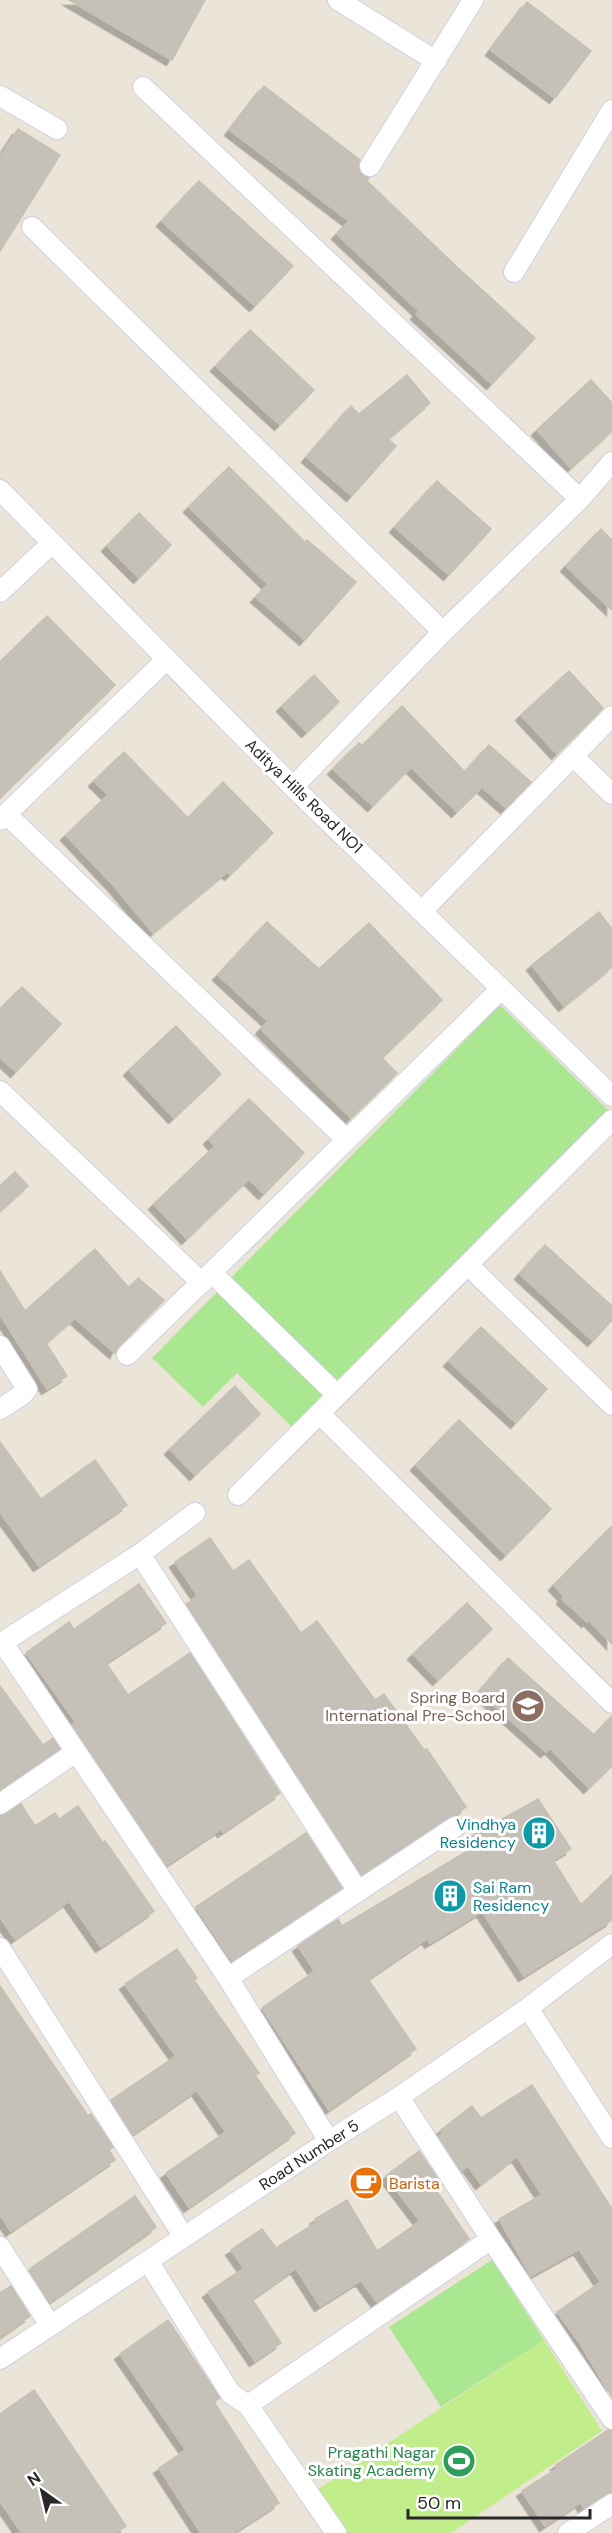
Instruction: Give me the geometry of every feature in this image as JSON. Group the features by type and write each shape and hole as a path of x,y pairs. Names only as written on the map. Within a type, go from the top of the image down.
{"street":[{"path":"338,0 436,61"},
{"path":"370,166 473,0"},
{"path":"143,87 580,499"},
{"path":"0,96 57,129"},
{"path":"514,272 612,110"},
{"path":"32,227 443,632"},
{"path":"293,786 443,632 580,499 612,462"},
{"name":"Aditya Hills Road NO1","path":"0,490 293,786 612,1096"},
{"path":"0,592 52,543"},
{"path":"166,660 3,817 347,1140"},
{"path":"422,911 612,716"},
{"path":"573,756 612,794"},
{"path":"127,1355 501,989"},
{"path":"0,1091 337,1395"},
{"path":"238,1495 612,1120"},
{"path":"468,1265 612,1405"},
{"path":"0,1346 27,1389 0,1409"},
{"path":"320,1414 612,1703"},
{"path":"195,1513 140,1554 1,1644 228,1978 329,2141"},
{"path":"140,1554 358,1891"},
{"path":"0,1804 76,1752"},
{"path":"228,1978 455,1827"},
{"name":"Road Number 5","path":"0,2359 399,2097 528,2008 612,1944"},
{"path":"0,1948 184,2237"},
{"path":"528,2008 612,2138"},
{"path":"399,2097 612,2419"},
{"path":"248,2405 491,2239"},
{"path":"0,2247 50,2325"},
{"path":"148,2261 231,2394 248,2405 336,2533"},
{"path":"568,2533 612,2504"}],"green space":[{"path":"500,1005 609,1111 295,1430 237,1373 203,1407 152,1358"},
{"path":"492,2260 544,2340 441,2407 389,2327"},
{"name":"Pragathi Nagar Skating Academy","path":"544,2340 602,2431 451,2533 347,2533 317,2490"}],"building":[{"path":"69,0 205,0 172,60"},
{"path":"527,2 591,51 555,98 491,50"},
{"path":"264,86 360,160 359,171 369,178 367,181 535,338 492,384 416,314 419,311 337,234 349,221 230,130"},
{"path":"18,129 60,155 0,251 0,157"},
{"path":"199,181 293,266 255,306 162,221"},
{"path":"250,330 314,390 280,425 216,366"},
{"path":"407,375 430,403 388,439 396,446 352,496 307,457 351,406 359,414"},
{"path":"591,380 612,403 612,431 571,468 537,430"},
{"path":"229,467 305,542 307,540 356,582 305,640 256,597 268,584 189,507"},
{"path":"437,481 491,529 449,575 395,527"},
{"path":"139,513 171,545 139,578 107,546"},
{"path":"601,529 612,540 612,610 566,566"},
{"path":"47,616 115,685 0,798 0,662"},
{"path":"569,671 603,708 557,754 521,715"},
{"path":"314,675 339,702 307,732 282,706"},
{"path":"402,706 465,772 489,745 531,782 506,808 482,787 457,812 411,767 373,806 333,769 359,743 362,746"},
{"path":"124,752 188,818 223,782 273,833 230,875 227,872 153,933 115,887 66,835 108,795 94,781"},
{"path":"599,912 612,929 612,967 564,1006 532,965"},
{"path":"267,922 319,969 369,923 442,1000 382,1058 397,1073 351,1118 261,1029 268,1021 218,975"},
{"path":"22,987 61,1024 16,1072 0,1057 0,1009"},
{"path":"176,1026 221,1074 174,1118 129,1070"},
{"path":"249,1099 304,1153 264,1194 249,1179 187,1239 154,1204 215,1146 209,1139"},
{"path":"15,1172 28,1186 0,1211 0,1186"},
{"path":"545,1245 612,1306 612,1320 593,1341 520,1274"},
{"path":"95,1249 129,1288 138,1278 164,1300 119,1346 115,1353 75,1318 46,1343 67,1376 47,1389 0,1314 0,1271 25,1311"},
{"path":"481,1327 547,1389 516,1423 449,1361"},
{"path":"235,1386 260,1414 195,1475 170,1449"},
{"path":"459,1420 551,1509 506,1555 416,1465"},
{"path":"0,1442 41,1499 95,1460 127,1505 39,1566 0,1512"},
{"path":"612,1526 612,1644 589,1620 587,1622 562,1599 564,1596 554,1585"},
{"path":"210,1538 233,1571 249,1560 301,1633 317,1621 375,1700 384,1694 424,1750 427,1749 466,1807 362,1875 186,1604 198,1596 175,1562"},
{"path":"139,1584 166,1623 106,1663 128,1695 190,1653 280,1793 223,1832 221,1829 167,1865 72,1725 76,1722 26,1653 69,1622 74,1629"},
{"path":"467,1603 492,1629 438,1680 413,1654"},
{"name":"Spring Board International Pre-School","path":"508,1658 594,1735 612,1716 612,1766 589,1788 550,1748 546,1752 479,1692"},
{"path":"0,1686 43,1745 53,1738 60,1749 0,1789"},
{"path":"538,1799 571,1849 553,1860 581,1905 612,1875 612,1920 524,1976 482,1911 430,1943 428,1938 368,1979 416,2049 329,2110 262,2008 315,1971 298,1946 338,1919 342,1926 476,1846 470,1837"},
{"path":"21,1804 35,1826 55,1813 59,1819 78,1806 154,1911 101,1947 69,1901 15,1939 0,1917 0,1816"},
{"path":"306,1833 342,1888 232,1961 196,1907"},
{"path":"177,1949 197,1978 194,1980 259,2073 255,2075 295,2133 189,2207 166,2173 226,2132 197,2090 133,2134 111,2100 176,2056 125,1984"},
{"path":"0,1986 88,2116 91,2114 113,2147 109,2150 115,2160 11,2231 0,2215"},
{"path":"532,2085 612,2209 612,2397 580,2343 557,2312 601,2282 579,2249 531,2276 499,2219 542,2195 517,2156 481,2184 468,2166 461,2171 439,2136 443,2133 441,2130 472,2106 481,2118"},
{"path":"419,2151 442,2185 436,2190 469,2239 377,2302 361,2280 320,2306 296,2268 252,2299 281,2343 255,2361 208,2292 244,2268 231,2250 262,2229 276,2248 317,2222 315,2219 347,2200 377,2251 420,2221 386,2176"},
{"path":"135,2196 156,2227 50,2302 30,2272 33,2271 31,2268"},
{"path":"11,2286 30,2316 0,2337 0,2293"},
{"path":"168,2320 220,2398 214,2402 279,2503 233,2533 201,2533 159,2468 186,2450 120,2354"},
{"path":"34,2390 126,2526 115,2533 22,2533 0,2501 0,2414"},
{"path":"608,2430 612,2431 612,2492 584,2508 581,2502 545,2526 522,2491 558,2468 556,2465"}],"place":[{"name":"Spring Board International Pre-School","path":"528,1706"},
{"name":"Vindhya Residency","path":"539,1833"},
{"name":"Sai Ram Residency","path":"450,1896"},
{"name":"Barista","path":"366,2183"},
{"name":"Pragathi Nagar Skating Academy","path":"459,2461"}]}
